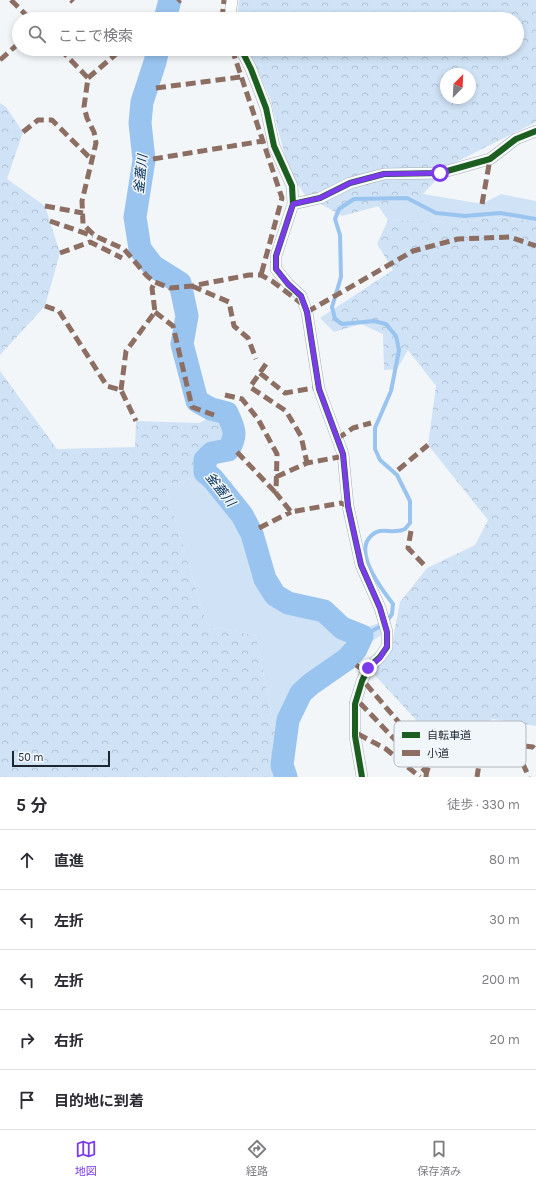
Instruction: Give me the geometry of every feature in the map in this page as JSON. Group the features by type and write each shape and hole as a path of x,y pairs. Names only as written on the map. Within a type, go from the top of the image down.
{"street":[{"path":"230,12 232,0"},
{"path":"245,56 266,108 274,146 292,186 293,204 276,256 276,269 288,284 301,296 307,312 319,389 343,454 348,506 361,565 380,608 387,632 387,646 380,658 368,668 362,681 355,704 355,736 362,777"},
{"path":"293,204 320,198 350,183 384,174 440,173 490,160 516,140 536,132"}],"green space":[{"path":"239,0 536,0 536,122 450,165 423,194 342,216 305,195 289,172 270,98 251,56 524,56 524,12 238,12"},
{"path":"0,103 6,107 23,132 7,179 45,206 60,253 45,306 0,355"},
{"path":"423,194 482,204 501,194 536,201 536,222 503,217 453,222 388,220 378,206"},
{"path":"503,217 536,222 536,726 526,724 526,721 505,721 493,719 489,721 417,721 371,671 390,654 400,602 427,568 475,545 488,520 428,445 436,386 408,350 397,369 384,370 383,334 361,324 334,332 320,318 393,270 377,244 388,220 453,222"},
{"path":"0,371 57,449 135,447 136,421 199,423 214,415 225,424 223,440 204,452 197,477 165,486 207,625 256,636 276,737 274,777 0,777"},
{"path":"204,452 212,460 212,470 259,528 275,586 290,599 327,608 361,629 382,622 383,634 371,642 356,665 306,694 294,725 276,737 256,636 207,625 165,486 197,477"}],"waterway":[{"name":"釜蓋川","path":"167,12 170,0"},
{"name":"釜蓋川","path":"156,56 142,102 140,123 144,160 135,217 140,249 153,266 180,283 187,316 182,344 197,401 211,409 227,413 233,427 234,436 228,450 212,453 205,460 205,472 213,479 242,515 252,534 265,579 275,595 288,603 324,611 342,628 362,636 356,649 347,659 311,684 301,693 288,720 282,765 286,777"},
{"path":"362,636 385,624 392,614 393,604 382,590 371,570 365,551 367,542 375,533 405,529 410,523 410,501 397,475 380,460 375,449 375,428 391,391 399,350 396,336 386,324 374,321 342,324 335,319 332,307 341,277 340,235 335,219 339,209 354,199 407,198 436,213 465,216 500,213 536,219"}],"marked path":[{"path":"11,0 23,12"},
{"path":"223,12 224,0"},
{"path":"0,60 12,49"},
{"path":"67,56 88,78 84,107 87,118 94,132 96,143 82,201 83,224 95,236 124,249 147,276 155,282 170,288 192,286 249,275 261,275 272,281 301,303"},
{"path":"88,78 114,56"},
{"path":"234,56 282,198 261,275"},
{"path":"156,88 241,77"},
{"path":"23,132 38,120 52,120 92,160"},
{"path":"153,159 263,141"},
{"path":"482,204 490,159"},
{"path":"45,206 83,213"},
{"path":"50,221 93,236"},
{"path":"307,312 413,251 458,239 510,237 536,246"},
{"path":"60,253 90,242 122,258"},
{"path":"121,390 126,351 155,312 152,288 155,282"},
{"path":"192,286 229,302 234,326 248,338 256,359"},
{"path":"45,306 59,311 107,386 121,390 136,421"},
{"path":"155,312 173,326 192,407 214,415"},
{"path":"266,364 250,387 286,411 301,436 307,463"},
{"path":"260,373 285,393 313,388"},
{"path":"225,395 242,399 258,419 277,454 276,493 291,512 341,503 348,506"},
{"path":"337,439 353,428 371,423"},
{"path":"398,470 428,445"},
{"path":"237,452 276,493"},
{"path":"276,477 307,463 339,457"},
{"path":"259,528 291,512"},
{"path":"411,531 408,548 427,568"},
{"path":"356,665 362,669"},
{"path":"366,684 398,721"},
{"path":"360,703 394,739"},
{"path":"358,734 386,749 394,756"},
{"path":"526,746 533,747 536,750"},
{"path":"408,767 420,777"},
{"path":"421,767 426,772"},
{"path":"426,777 428,767"},
{"path":"477,777 479,767"},
{"path":"524,767 529,777"}],"cycle path":[{"path":"244,56 266,108 274,146 292,186 293,204 276,256 276,269 288,284 301,296 307,312 319,389 343,454 348,506 361,565 380,608 387,632 387,647 380,657 368,668 362,681 355,704 355,736 362,777"},
{"path":"293,204 320,198 350,183 384,174 440,173 490,159 516,139 536,131"}],"route":[{"path":"368,668 380,658 387,646 387,632 380,608 361,565 348,506 343,454 319,389 307,312 301,296 288,284 276,269 276,256 293,204 320,198 350,183 384,174 440,173"}]}
